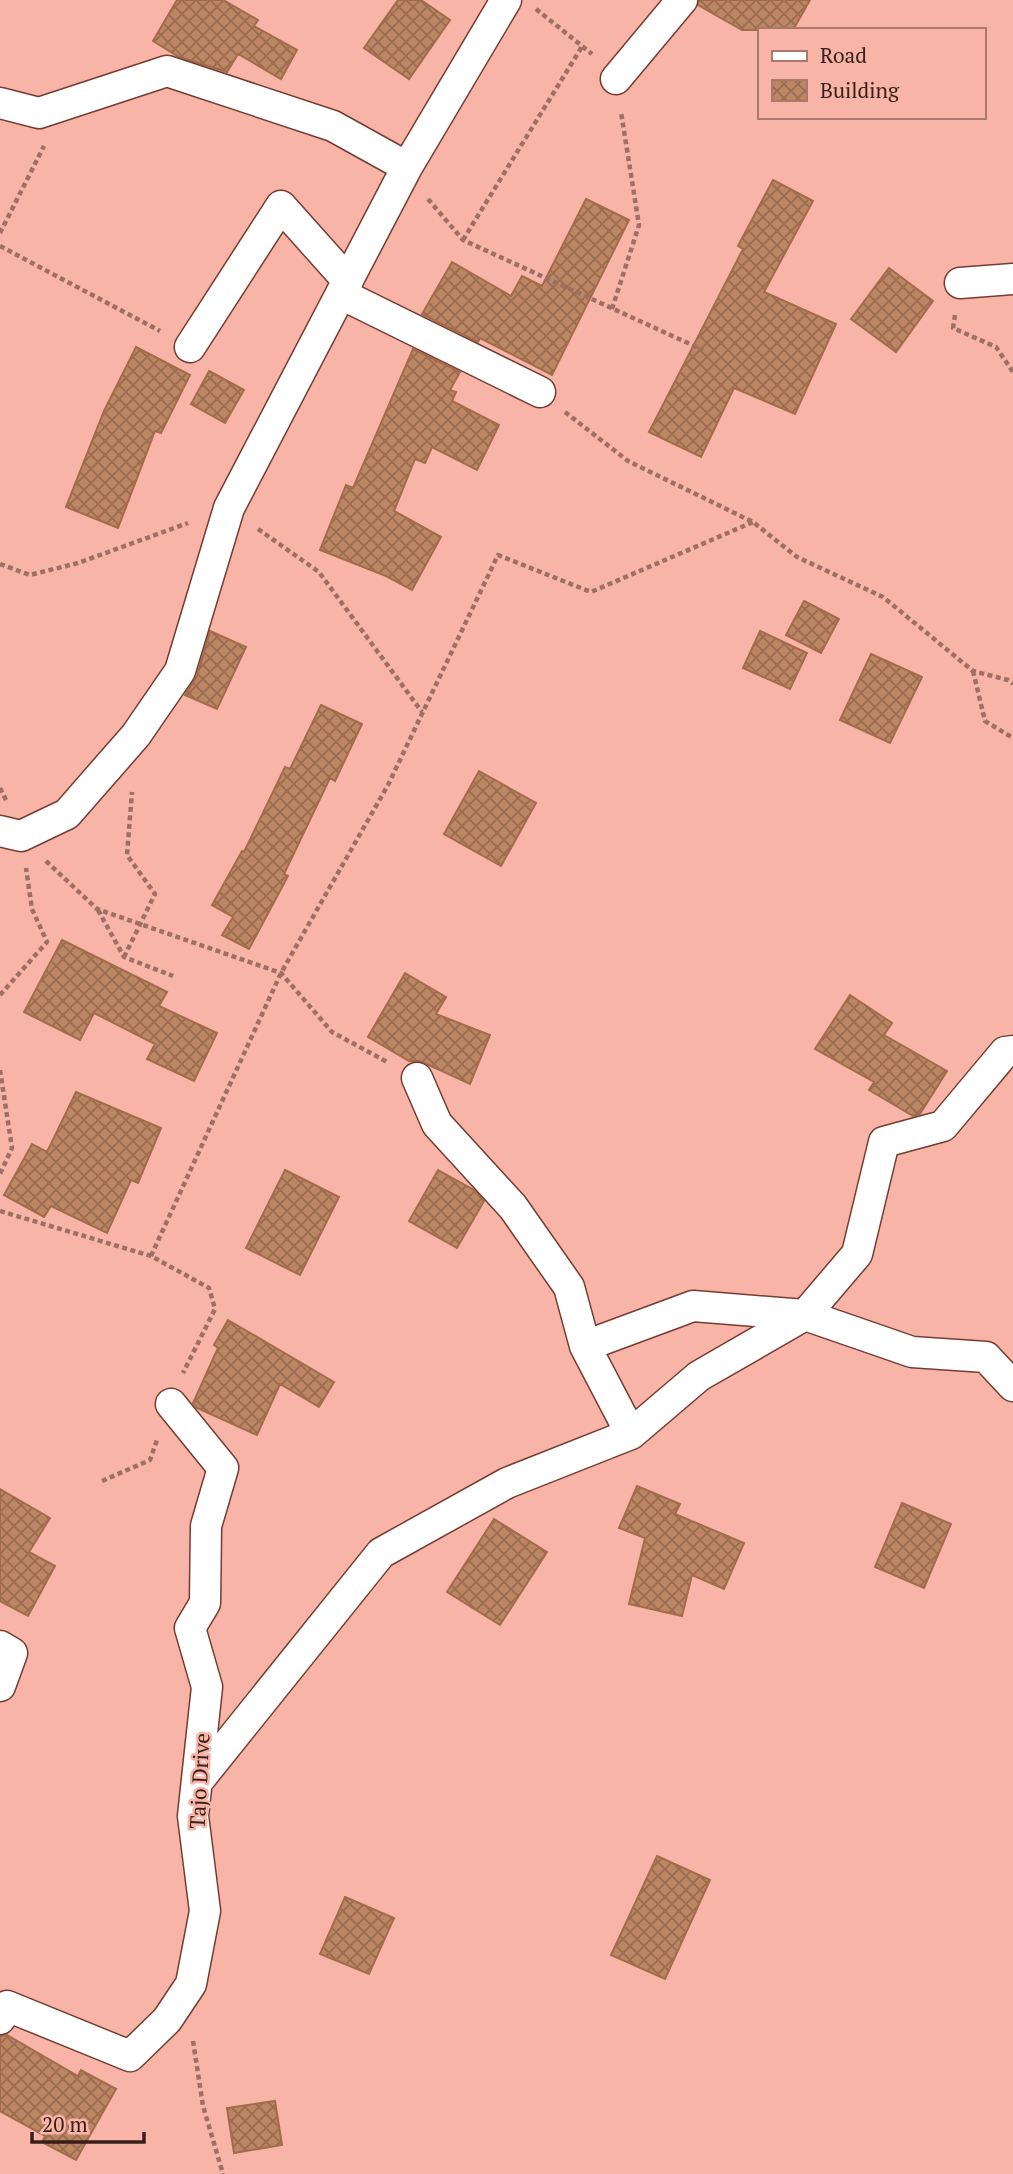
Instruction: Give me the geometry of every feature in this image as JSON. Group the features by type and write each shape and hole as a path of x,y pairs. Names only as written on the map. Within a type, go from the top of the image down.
{"street":[{"path":"616,79 682,0"},
{"path":"10,833 67,814 136,735 180,671 229,508 407,167 520,4"},
{"path":"0,103 39,113 167,71 332,127 407,167"},
{"path":"190,347 281,206 345,288 540,392"},
{"path":"960,283 1013,279"},
{"path":"198,1781 381,1553 507,1483 631,1434 699,1376 805,1315 857,1254 884,1142 943,1126 1004,1052 1013,1051"},
{"path":"417,1078 437,1124 513,1207 569,1287 585,1346 631,1434"},
{"path":"585,1346 693,1306 805,1315 912,1352 986,1357 1013,1386"},
{"name":"Tajo Drive","path":"0,2019 7,2006 130,2056 167,2021 191,1984 205,1912 193,1816 207,1687 190,1628 205,1603 206,1526 223,1468 171,1404"},
{"path":"0,1686 6,1649"}],"path":[{"path":"520,4 583,45 616,79 639,225 612,309"},
{"path":"463,240 583,45"},
{"path":"0,233 49,137 39,113"},
{"path":"407,167 426,198 463,240 703,350"},
{"path":"0,246 190,347"},
{"path":"960,283 953,328 996,347 1013,372"},
{"path":"540,392 628,461 753,523 797,557 883,597 973,671 1008,680 1013,684"},
{"path":"151,1256 281,972 388,785 498,555 591,592 753,523"},
{"path":"973,671 985,721 1013,738"},
{"path":"0,788 32,909 47,942 0,995"},
{"path":"124,957 155,894 127,855 132,788"},
{"path":"10,833 97,909 124,957 173,976"},
{"path":"97,909 281,972 332,1032 417,1078"},
{"path":"0,1070 12,1148 0,1174"},
{"path":"0,1211 151,1256 209,1288 215,1309 188,1359 149,1460 103,1481"},
{"path":"191,1984 193,2047 203,2106 223,2174"}],"building":[{"path":"177,0 223,0 258,20 254,26 297,50 281,79 238,54 227,72 179,57 153,41"},
{"path":"398,0 421,0 450,20 409,79 364,48"},
{"path":"699,0 810,0 794,28 758,30 742,30 698,5"},
{"path":"773,180 813,201 764,292 836,324 795,414 734,388 701,457 649,432 743,249 738,246"},
{"path":"586,199 629,220 552,375 480,338 478,342 422,314 452,262 511,296 522,276 542,286"},
{"path":"889,268 933,301 896,352 851,319"},
{"path":"136,347 190,375 161,433 155,431 118,528 66,507 104,411"},
{"path":"413,349 460,372 450,390 456,392 452,401 499,425 477,470 432,447 425,463 415,459 394,511 441,537 412,590 386,576 320,550 346,485 353,488"},
{"path":"209,371 244,390 225,423 191,404"},
{"path":"804,601 839,619 821,653 786,635"},
{"path":"210,631 246,647 217,709 185,695 197,676"},
{"path":"760,631 807,653 790,689 743,668"},
{"path":"871,654 922,677 890,743 840,720"},
{"path":"321,705 362,724 335,781 330,778 284,874 288,876 249,949 222,935 233,917 212,905 242,851 244,852 285,767 290,769"},
{"path":"479,771 536,803 501,866 444,834"},
{"path":"62,940 167,992 159,1006 217,1033 194,1081 147,1059 155,1044 94,1013 80,1040 24,1012"},
{"path":"405,973 446,997 436,1014 490,1035 470,1084 420,1061 409,1061 368,1037"},
{"path":"850,995 892,1023 884,1035 947,1071 920,1114 913,1116 869,1090 874,1082 815,1049"},
{"path":"76,1092 161,1128 138,1183 131,1180 107,1233 51,1206 44,1217 4,1195 32,1144 47,1152"},
{"path":"285,1170 339,1197 300,1275 246,1248"},
{"path":"438,1170 474,1190 484,1201 457,1248 409,1221"},
{"path":"228,1320 334,1382 319,1407 280,1384 257,1435 197,1408 193,1403 218,1348 214,1345"},
{"path":"637,1486 680,1504 675,1514 744,1543 724,1589 692,1575 682,1616 629,1604 645,1538 619,1528"},
{"path":"0,1489 50,1518 29,1552 55,1566 28,1616 0,1601"},
{"path":"902,1503 951,1524 924,1588 875,1567"},
{"path":"494,1519 547,1552 500,1625 447,1592"},
{"path":"657,1856 710,1880 665,1979 611,1955"},
{"path":"345,1897 394,1918 369,1974 320,1954"},
{"path":"7,2035 78,2076 81,2070 116,2089 76,2160 42,2142 45,2136 0,2111 0,2036"},
{"path":"275,2101 282,2145 234,2153 227,2108"}]}
